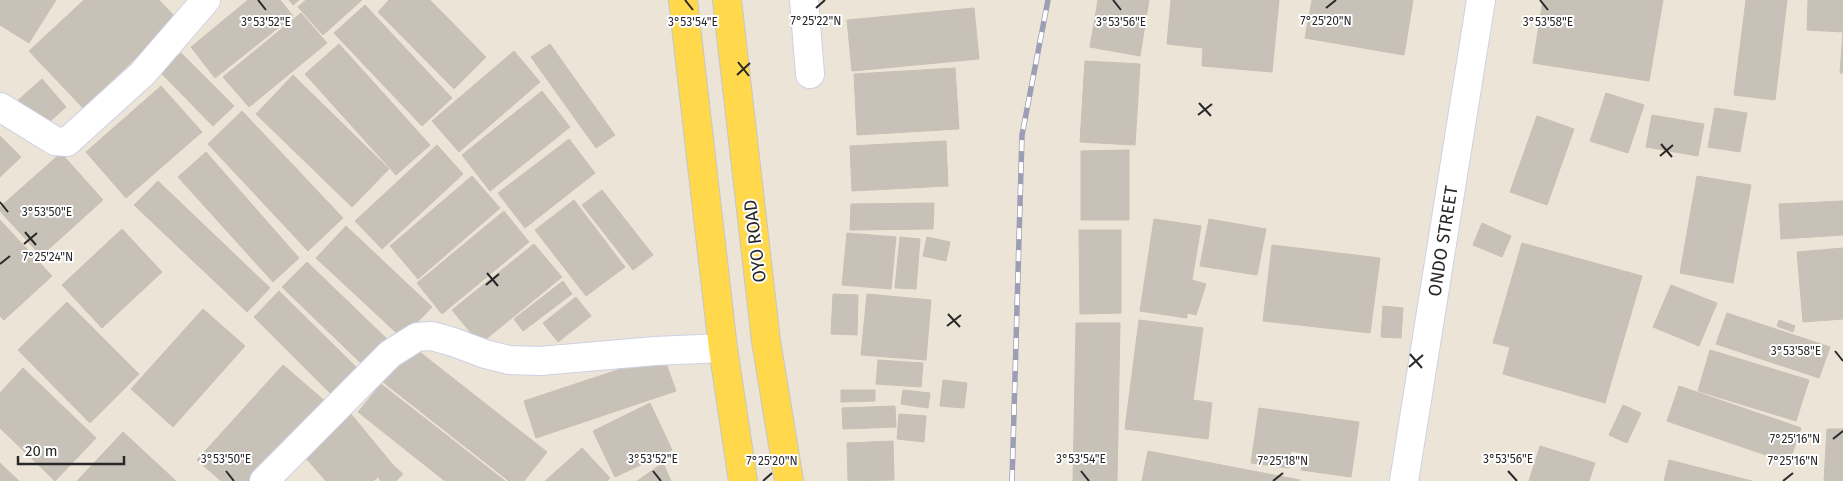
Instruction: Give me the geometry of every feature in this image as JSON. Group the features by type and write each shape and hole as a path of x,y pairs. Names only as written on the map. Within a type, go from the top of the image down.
{"main road":[{"path":"683,0 723,348 742,481"},
{"name":"OYO ROAD","path":"727,0 766,341 789,481"}],"street":[{"path":"0,107 54,141 67,142 142,74 206,0"},
{"path":"804,0 810,74"},
{"name":"ONDO STREET","path":"1404,481 1481,0"},
{"path":"264,481 390,354 416,338 432,336 509,360 540,361 655,351 723,348"}],"building":[{"path":"0,0 56,0 29,43 0,25"},
{"path":"84,0 159,0 177,19 83,108 29,51"},
{"path":"248,0 280,0 293,16 215,78 191,47"},
{"path":"289,0 299,0 293,5"},
{"path":"306,0 362,0 323,35 298,7"},
{"path":"389,0 430,0 486,57 454,89 378,12"},
{"path":"1098,0 1149,0 1140,56 1090,47"},
{"path":"1171,0 1279,0 1272,72 1202,66 1203,48 1167,44"},
{"path":"1312,0 1413,0 1404,55 1305,38"},
{"path":"1543,0 1663,0 1649,81 1533,63"},
{"path":"1746,0 1787,0 1775,100 1734,95"},
{"path":"1808,0 1843,0 1843,32 1807,30"},
{"path":"365,5 452,98 422,126 334,33"},
{"path":"974,8 979,59 852,71 847,20"},
{"path":"301,13 327,43 249,107 223,77"},
{"path":"1843,32 1843,73 1840,73"},
{"path":"339,44 430,145 396,175 305,74"},
{"path":"550,44 615,135 596,148 531,57"},
{"path":"514,51 540,82 459,152 432,121"},
{"path":"181,53 234,106 213,126 161,73"},
{"path":"1085,61 1140,64 1135,145 1080,142"},
{"path":"955,68 959,129 857,135 854,74"},
{"path":"293,75 389,169 352,207 256,114"},
{"path":"42,79 66,107 40,130 16,102"},
{"path":"161,86 202,132 126,198 86,152"},
{"path":"542,91 570,127 490,191 462,155"},
{"path":"1606,93 1644,105 1628,153 1590,141"},
{"path":"1715,108 1747,113 1740,152 1708,147"},
{"path":"242,111 343,218 308,251 208,144"},
{"path":"1652,115 1704,124 1698,156 1646,147"},
{"path":"1537,116 1574,129 1547,205 1510,192"},
{"path":"0,136 21,157 0,177"},
{"path":"569,139 595,173 525,228 498,193"},
{"path":"946,141 948,186 852,191 850,146"},
{"path":"437,145 463,174 382,249 355,221"},
{"path":"1129,150 1129,220 1081,220 1081,151"},
{"path":"206,152 299,258 273,282 178,177"},
{"path":"61,153 103,200 41,256 0,211 0,207"},
{"path":"472,176 500,208 418,279 390,246"},
{"path":"1697,176 1751,185 1733,283 1680,273"},
{"path":"158,181 270,288 247,312 134,205"},
{"path":"602,190 653,255 633,270 582,205"},
{"path":"574,200 625,267 586,296 535,230"},
{"path":"1843,201 1843,235 1781,239 1779,204"},
{"path":"934,203 933,229 850,230 851,204"},
{"path":"504,211 529,242 442,314 417,283"},
{"path":"1154,219 1201,226 1192,280 1206,284 1196,315 1187,313 1187,318 1140,311"},
{"path":"1209,219 1266,229 1257,275 1200,266"},
{"path":"0,220 52,276 4,320 0,316"},
{"path":"1482,223 1511,236 1502,257 1473,245"},
{"path":"346,226 432,307 402,338 316,258"},
{"path":"122,229 162,272 102,328 62,285"},
{"path":"1079,230 1121,230 1121,313 1080,314"},
{"path":"847,233 896,237 891,289 842,285"},
{"path":"900,237 920,239 916,289 895,288"},
{"path":"927,237 950,242 946,261 923,256"},
{"path":"1522,243 1642,276 1605,403 1503,374 1510,347 1493,343"},
{"path":"534,244 562,277 480,344 452,310"},
{"path":"1272,245 1380,258 1370,333 1263,321"},
{"path":"1843,248 1843,319 1803,322 1797,252"},
{"path":"307,262 391,343 366,368 282,287"},
{"path":"563,281 572,294 523,331 514,319"},
{"path":"1671,285 1717,303 1699,346 1653,327"},
{"path":"279,291 360,371 334,397 254,317"},
{"path":"833,294 858,295 857,335 831,334"},
{"path":"867,294 931,300 926,360 861,355"},
{"path":"576,297 591,316 558,342 543,323"},
{"path":"67,302 139,374 90,423 18,350"},
{"path":"1383,306 1403,308 1401,338 1381,337"},
{"path":"203,309 245,346 173,427 131,389"},
{"path":"1727,313 1830,347 1819,378 1716,344"},
{"path":"1139,320 1203,328 1193,400 1212,403 1208,439 1125,429"},
{"path":"1779,320 1795,326 1793,332 1777,326"},
{"path":"1076,323 1120,323 1117,481 1073,481"},
{"path":"412,346 547,452 524,481 509,481 383,382"},
{"path":"1710,350 1809,380 1796,421 1698,391"},
{"path":"663,355 676,391 536,438 524,401"},
{"path":"878,360 923,363 921,387 876,384"},
{"path":"283,365 326,402 257,481 221,481 197,460"},
{"path":"23,368 96,438 55,481 0,428 0,393"},
{"path":"943,380 967,383 964,408 940,406"},
{"path":"381,384 505,481 445,481 358,412"},
{"path":"1679,386 1801,428 1789,463 1667,421"},
{"path":"841,390 875,390 875,401 841,402"},
{"path":"903,390 930,393 928,408 901,404"},
{"path":"650,403 672,450 615,477 593,431"},
{"path":"1623,405 1641,413 1627,443 1609,435"},
{"path":"895,406 896,427 843,429 842,408"},
{"path":"346,408 393,465 403,474 396,481 381,481 378,477 373,481 326,481 298,449"},
{"path":"1259,408 1359,422 1351,477 1301,470 1304,453 1291,451 1289,468 1251,463"},
{"path":"899,414 926,416 924,442 897,439"},
{"path":"1827,429 1843,429 1843,481 1824,481"},
{"path":"123,432 176,481 77,481"},
{"path":"893,441 894,480 848,481 847,443"},
{"path":"1540,446 1595,463 1589,481 1529,481"},
{"path":"582,448 610,478 607,481 545,481"},
{"path":"1148,451 1300,480 1300,481 1142,481"},
{"path":"1669,460 1752,481 1664,481"},
{"path":"0,463 19,481 0,481"},
{"path":"663,463 671,481 637,481"}],"railway":[{"path":"1012,481 1022,135 1048,0"}]}
